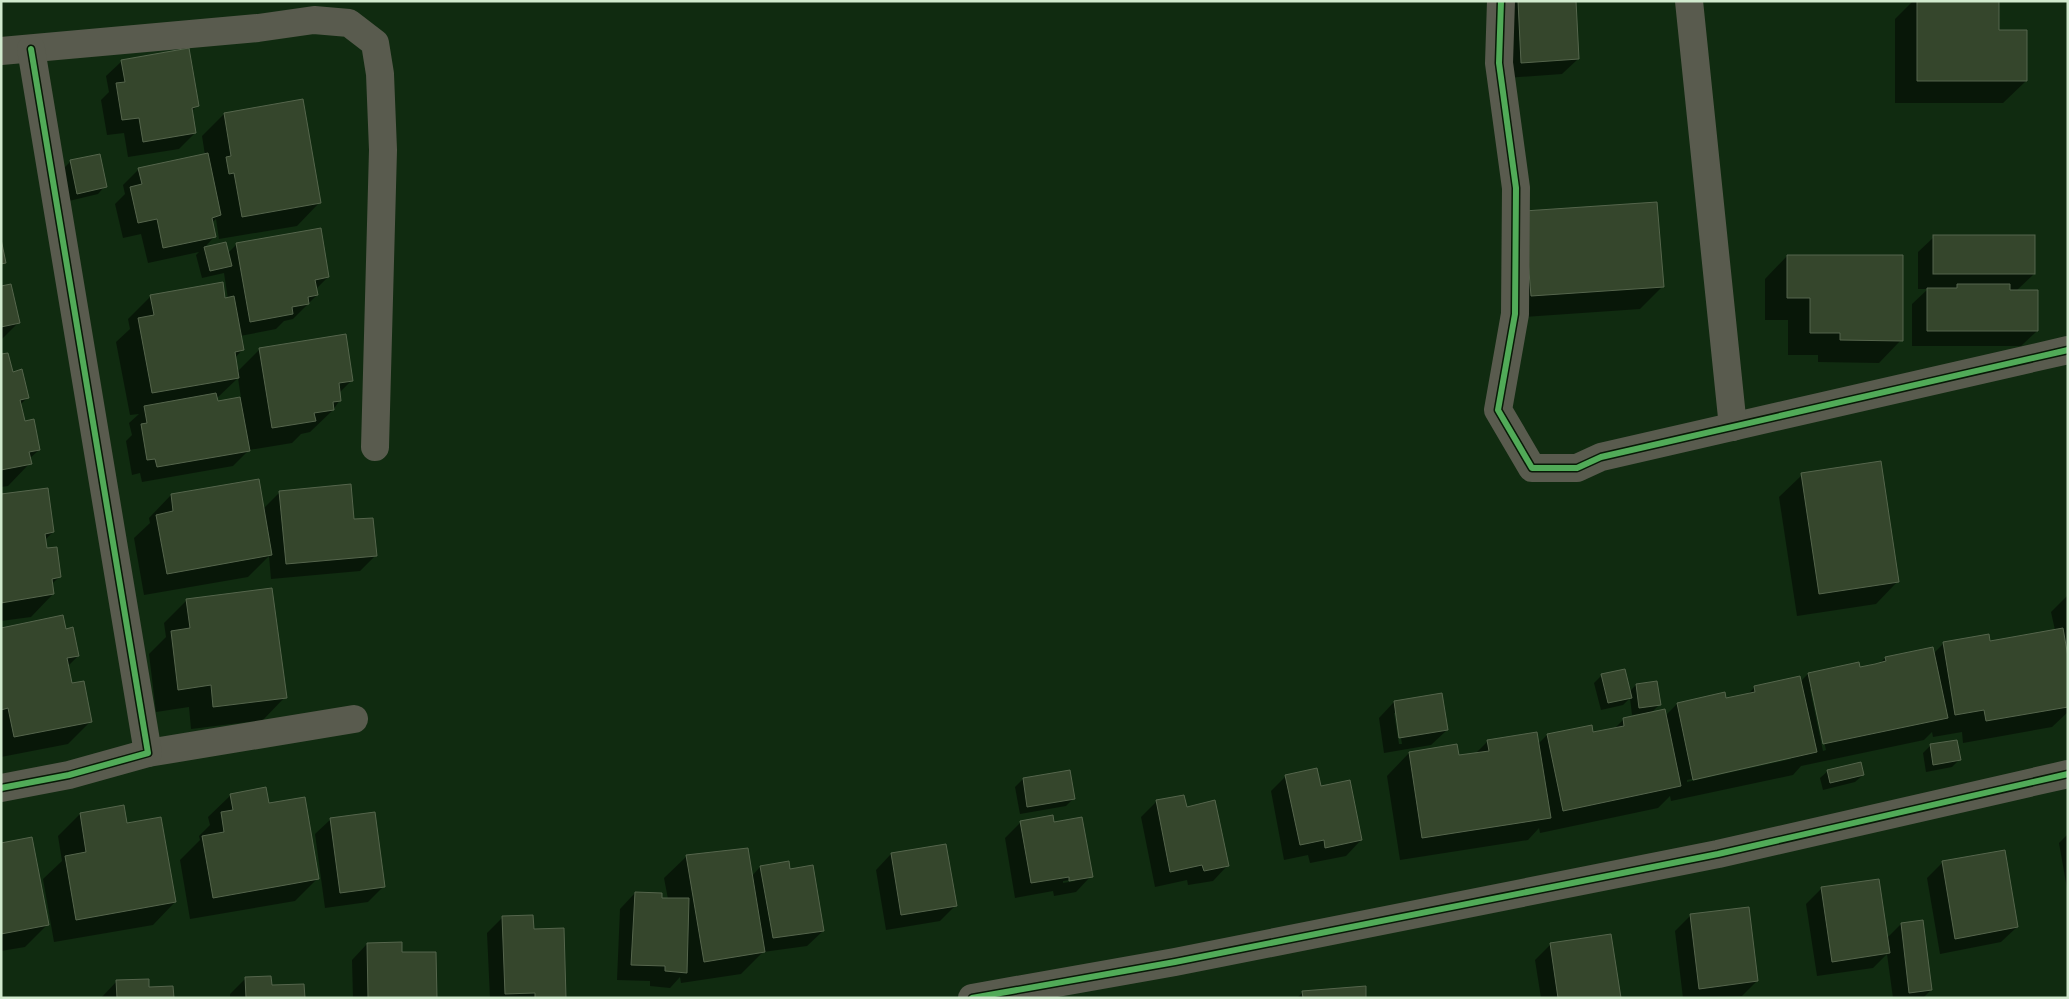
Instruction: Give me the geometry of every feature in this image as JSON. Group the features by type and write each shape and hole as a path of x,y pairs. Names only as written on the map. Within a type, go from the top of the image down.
{"street":[{"path":"1501,1 1498,63 1516,188 1516,207 1515,314 1498,410 1532,468 1577,468 1601,457 2068,350"},
{"path":"1689,1 1733,427"},
{"path":"1,51 258,28 314,20 350,23 375,43 380,74 383,150 375,447"},
{"path":"31,49 148,753"},
{"path":"1,788 69,775 148,753 354,719"},
{"path":"972,998 1175,962 1708,856 2068,774"}],"building":[{"path":"1518,1 1576,1 1579,59 1521,63"},
{"path":"1917,1 1999,1 1999,30 2027,30 2027,81 1917,81"},
{"path":"189,48 199,106 192,108 196,133 143,142 139,118 122,120 116,83 125,82 121,60"},
{"path":"303,99 321,203 242,217 234,173 229,174 226,157 231,156 224,113"},
{"path":"208,153 221,215 212,218 216,237 163,248 157,219 138,223 130,187 142,184 138,168"},
{"path":"100,154 107,187 77,194 70,160"},
{"path":"1657,202 1664,287 1531,296 1524,211"},
{"path":"321,228 329,277 315,280 318,295 308,297 309,304 292,307 293,314 250,322 236,243"},
{"path":"1933,235 2035,235 2035,274 1933,274"},
{"path":"1,239 6,263 1,264"},
{"path":"226,242 232,266 210,271 204,247"},
{"path":"1787,255 1903,255 1903,341 1840,340 1840,333 1810,333 1810,298 1787,298"},
{"path":"223,282 225,298 234,296 244,350 235,352 239,378 152,393 138,318 154,315 150,295"},
{"path":"11,284 20,323 1,327 1,286"},
{"path":"1957,284 2010,284 2010,290 2038,290 2038,331 1927,331 1927,288 1957,288"},
{"path":"346,334 353,381 339,383 341,401 333,402 334,410 314,413 316,421 272,428 259,348"},
{"path":"8,353 13,372 22,369 29,398 20,400 25,421 34,419 40,450 29,452 32,464 1,470 1,354"},
{"path":"216,393 218,401 240,397 250,451 157,467 155,459 147,460 141,424 147,423 144,406"},
{"path":"1881,461 1899,582 1819,594 1801,473"},
{"path":"259,479 272,555 167,574 156,515 173,511 171,494"},
{"path":"351,484 354,519 373,518 377,556 286,564 279,491"},
{"path":"48,488 54,532 45,534 47,548 57,547 61,577 52,579 54,594 1,603 1,494"},
{"path":"272,588 287,698 213,707 211,685 178,690 171,631 190,628 186,599"},
{"path":"63,615 66,629 73,627 79,656 67,658 72,683 84,681 92,722 14,737 8,708 1,710 1,628"},
{"path":"2063,628 2068,657 2068,707 1986,721 1984,710 1955,715 1943,642 1989,634 1990,641"},
{"path":"1933,647 1948,718 1823,744 1808,673 1859,662 1860,667 1875,664 1886,661 1885,657"},
{"path":"1625,669 1632,698 1608,703 1601,674"},
{"path":"1800,676 1817,752 1693,780 1677,703 1725,692 1726,698 1755,692 1754,686"},
{"path":"1657,681 1661,705 1639,708 1636,684"},
{"path":"1442,693 1448,730 1399,738 1394,701"},
{"path":"1665,709 1681,786 1563,811 1547,734 1592,725 1593,732 1624,726 1623,718"},
{"path":"1537,732 1551,818 1422,838 1409,752 1457,744 1459,755 1489,751 1487,740"},
{"path":"1957,740 1961,760 1933,765 1930,744"},
{"path":"1861,762 1864,775 1830,783 1827,770"},
{"path":"1317,768 1321,786 1350,780 1362,840 1325,848 1324,840 1300,845 1285,775"},
{"path":"1070,770 1075,799 1027,807 1023,778"},
{"path":"266,787 269,803 305,797 319,879 213,898 202,836 224,832 221,812 233,810 230,794"},
{"path":"1184,795 1187,807 1215,800 1229,866 1204,871 1202,865 1170,872 1156,800"},
{"path":"124,805 127,823 161,817 176,902 76,920 65,856 86,852 80,813"},
{"path":"375,812 385,887 340,893 330,818"},
{"path":"1053,815 1054,822 1082,817 1093,877 1069,881 1069,877 1031,883 1020,821"},
{"path":"32,837 49,925 1,934 1,843"},
{"path":"946,844 957,906 901,915 891,853"},
{"path":"748,848 765,952 704,962 686,855"},
{"path":"2005,850 2018,927 1955,939 1942,861"},
{"path":"789,861 790,869 813,865 824,931 773,938 760,866"},
{"path":"1879,879 1890,953 1832,962 1821,887"},
{"path":"635,892 662,893 662,898 689,898 687,973 665,971 665,966 631,965"},
{"path":"1749,907 1758,981 1699,989 1690,914"},
{"path":"533,915 534,929 564,928 566,998 535,998 535,993 505,994 502,916"},
{"path":"1923,920 1932,990 1909,993 1901,923"},
{"path":"1611,934 1621,998 1558,998 1550,943"},
{"path":"402,942 402,952 436,952 437,998 368,998 367,943"},
{"path":"271,976 272,985 304,984 305,998 246,998 245,977"},
{"path":"149,979 149,987 173,986 174,998 117,998 116,980"},
{"path":"1366,986 1366,998 1303,998 1302,991"}],"cycle path":[{"path":"1501,1 1499,63 1516,188 1515,314 1498,410 1532,468 1577,468 1601,457 2068,350"},
{"path":"1,788 69,775 148,753 31,49"},
{"path":"972,998 1175,962 1718,854 2068,774"}]}
